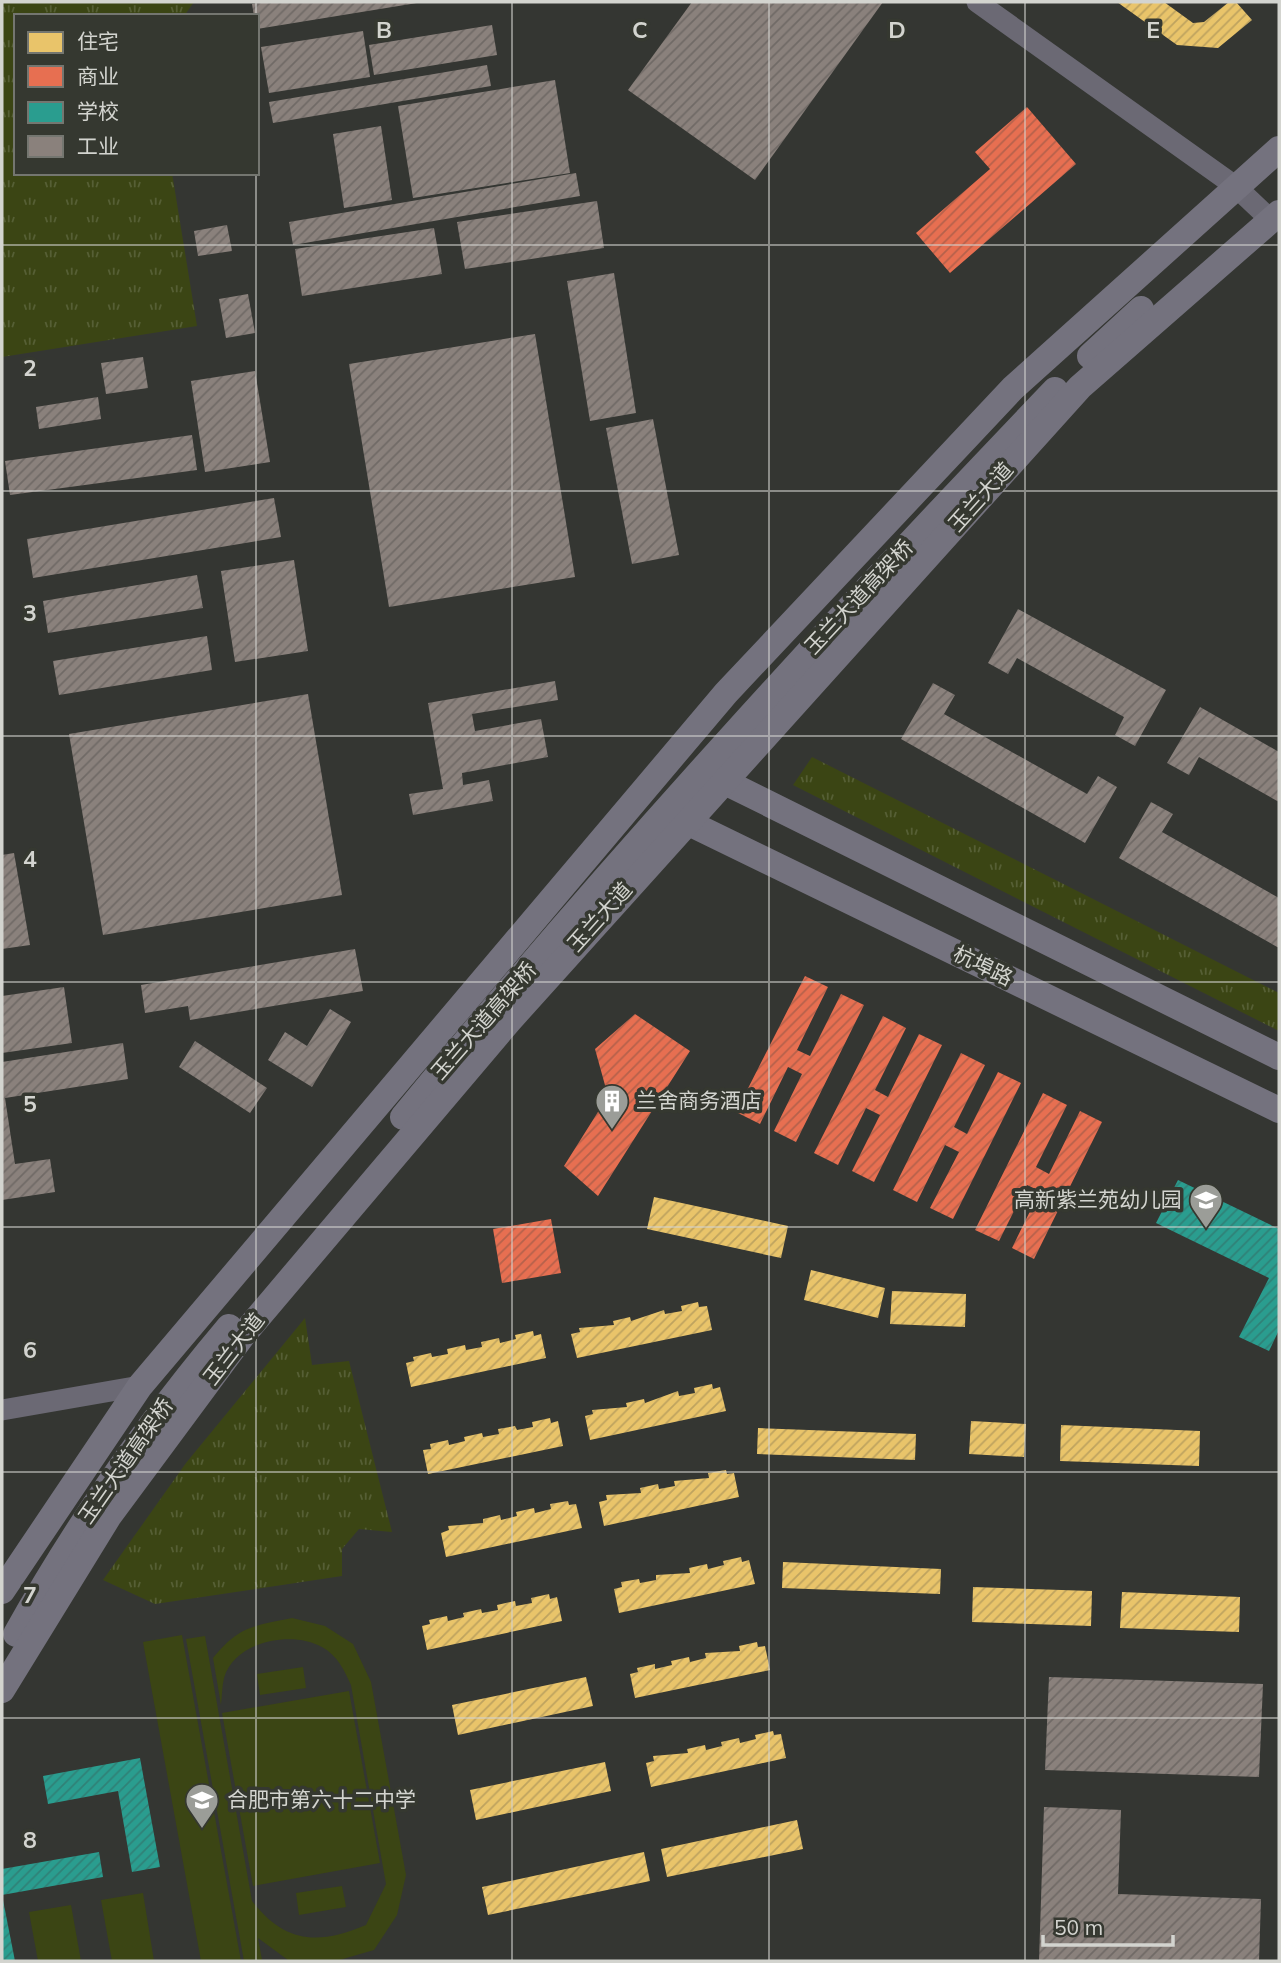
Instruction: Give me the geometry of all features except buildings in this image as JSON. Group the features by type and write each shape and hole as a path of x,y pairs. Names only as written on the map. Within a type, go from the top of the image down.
{"main road":[{"path":"2,1591 140,1386 726,693 1013,388 1279,149"},
{"name":"玉兰大道","path":"2,1690 109,1516 243,1335 578,941 725,782 1080,387 1275,216"},
{"name":"玉兰大道高架桥","path":"2,1608 37,1551 157,1392 599,864 987,437 1137,304 841,614 435,1077 167,1401 56,1563 2,1660"},
{"path":"725,782 1279,1057"},
{"name":"杭埠路","path":"687,822 1279,1110"}],"street":[{"path":"977,2 1275,216"},
{"path":"2,1410 140,1386"}],"green space":[{"path":"2,2 194,2 185,14 14,14 14,175 172,175 197,326 2,357"},
{"path":"812,757 1279,993 1279,1031 793,785"},
{"path":"305,1318 312,1365 349,1361 392,1532 359,1529 342,1549 342,1576 155,1604 103,1580 186,1463"},
{"path":"292,1618 325,1626 353,1644 371,1682 406,1875 397,1915 374,1950 336,1961 288,1960 258,1938 262,1960 244,1961 186,1639 205,1636 252,1901 277,1926 290,1933 318,1938 366,1925 386,1884 351,1685 336,1659 322,1647 296,1639 266,1642 252,1647 230,1665 224,1678 221,1705 213,1658 239,1633"},
{"path":"182,1635 241,1961 201,1961 143,1642"},
{"path":"303,1667 306,1688 260,1695 257,1674"},
{"path":"349,1691 380,1863 253,1886 222,1713"},
{"path":"342,1886 346,1907 299,1915 296,1893"},
{"path":"143,1893 154,1961 112,1961 101,1900"},
{"path":"71,1905 81,1961 38,1961 29,1912"}],"place":[{"name":"兰舍商务酒店","path":"612,1131"},
{"name":"高新紫兰苑幼儿园","path":"1206,1230"},
{"name":"合肥市第六十二中学","path":"202,1830"}]}
